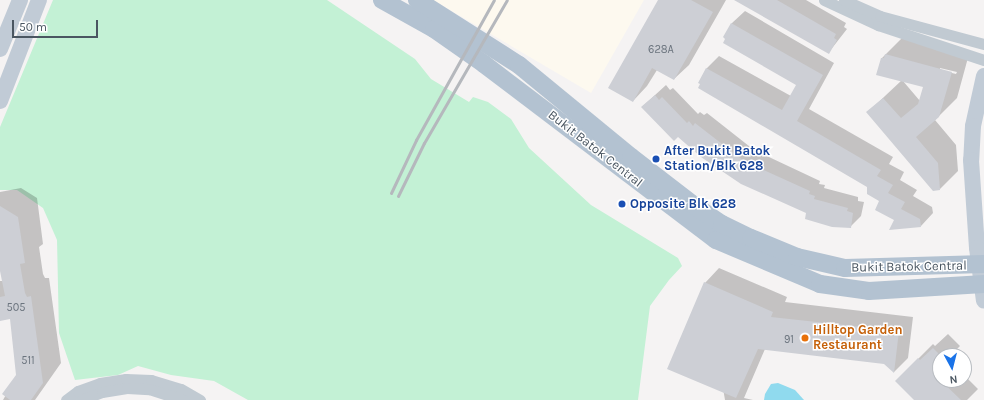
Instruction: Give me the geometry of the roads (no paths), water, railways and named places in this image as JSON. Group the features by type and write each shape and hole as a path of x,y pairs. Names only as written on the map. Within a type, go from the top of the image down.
{"main road":[{"path":"0,49 20,0"},
{"path":"0,102 39,0"},
{"name":"Bukit Batok Central","path":"382,0 434,29 484,64 716,240 820,284 869,291 983,290 982,265 971,154 973,126 984,76"},
{"name":"Bukit Batok Central","path":"417,0 519,65 631,157 692,204 722,224 751,238 797,257 845,268 982,265"}],"street":[{"path":"824,0 884,28 984,60"},
{"path":"844,0 880,16 984,44"},
{"path":"66,400 78,391 100,383 126,379 151,380 180,389 200,400"},
{"path":"81,400 102,392 127,388 149,389 183,400"}],"water":[{"path":"778,383 795,390 804,400 764,400 765,394 771,384"}],"railway":[{"path":"391,193 416,140 494,0"},
{"path":"398,196 424,143 507,0"}],"place":[{"name":"After Bukit Batok Station/Blk 628","path":"656,159"},
{"name":"Opposite Blk 628","path":"622,204"},
{"name":"Hilltop Garden Restaurant","path":"805,338"}]}
